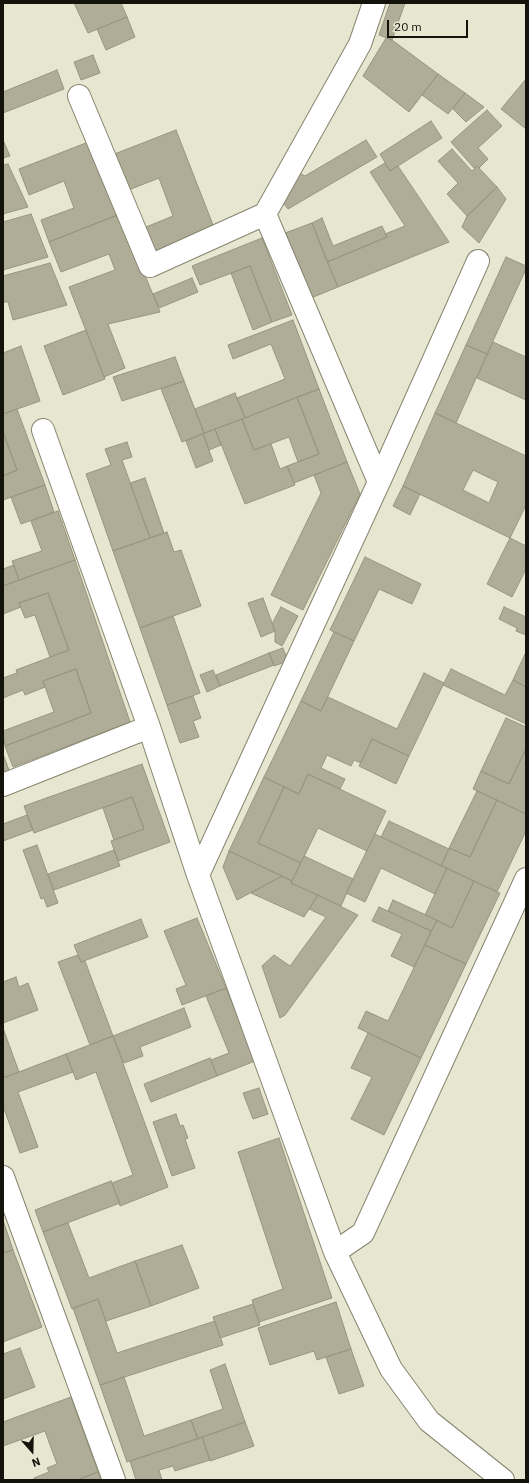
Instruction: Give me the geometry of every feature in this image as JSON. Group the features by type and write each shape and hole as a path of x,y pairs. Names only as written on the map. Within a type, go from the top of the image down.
{"lane":[{"path":"79,96 150,266 264,214 360,44 374,3"},
{"path":"264,214 379,482"},
{"path":"198,875 379,482 478,261"},
{"path":"43,430 149,727 198,875 335,1252 391,1369 429,1421 503,1480"},
{"path":"3,785 149,727"},
{"path":"335,1252 363,1233 526,879"},
{"path":"3,1178 114,1480"}],"building":[{"path":"74,3 121,3 127,17 88,33"},
{"path":"390,3 405,3 392,40 379,35"},
{"path":"127,17 135,37 106,50 97,29"},
{"path":"386,38 392,40 438,74 409,112 363,76"},
{"path":"93,55 100,73 81,80 74,62"},
{"path":"57,70 64,89 3,113 3,92"},
{"path":"438,74 465,93 448,114 422,95"},
{"path":"526,79 526,129 501,109"},
{"path":"465,93 484,107 466,122 453,109"},
{"path":"487,110 502,126 478,148 488,159 479,168 477,166 474,168 451,142"},
{"path":"431,121 442,138 390,171 380,154"},
{"path":"176,130 215,230 156,252 146,227 173,216 159,178 126,191 112,155"},
{"path":"3,140 10,156 3,158"},
{"path":"366,140 377,157 288,209 280,199 297,172 305,176"},
{"path":"91,141 120,214 49,242 41,220 74,208 64,181 29,195 19,169"},
{"path":"452,149 472,171 477,166 497,187 467,216 447,194 458,183 438,161"},
{"path":"385,163 390,171 398,166 449,242 338,287 327,262 387,237 385,234 405,226 370,172"},
{"path":"8,164 28,207 3,214 3,165"},
{"path":"497,187 506,199 479,243 462,227 467,216"},
{"path":"31,214 48,257 3,270 3,222"},
{"path":"120,214 160,312 108,324 125,368 104,377 69,287 115,270 109,254 61,272 49,242"},
{"path":"322,218 333,246 382,226 387,237 327,262 312,223"},
{"path":"312,223 338,287 311,298 285,233"},
{"path":"262,238 292,315 272,322 250,266 200,285 192,266"},
{"path":"506,257 526,266 526,269 487,354 466,345"},
{"path":"50,263 67,305 13,320 8,302 3,302 3,276"},
{"path":"250,266 272,322 253,330 231,273"},
{"path":"192,278 198,292 159,308 153,294"},
{"path":"293,320 319,389 245,418 237,398 285,379 271,344 233,359 228,345"},
{"path":"86,330 105,379 63,395 44,346"},
{"path":"493,342 526,357 526,400 477,378"},
{"path":"466,345 487,354 456,423 435,413"},
{"path":"21,346 40,401 3,414 3,353"},
{"path":"175,357 184,381 122,401 113,377"},
{"path":"184,381 204,433 182,442 161,389"},
{"path":"319,389 347,462 294,483 287,466 319,454 297,397"},
{"path":"235,393 245,418 204,433 195,409"},
{"path":"297,397 319,454 298,462 289,437 254,450 242,419"},
{"path":"17,409 45,485 3,500 3,476 17,470 3,432 3,414"},
{"path":"435,413 526,456 526,505 510,538 403,486","holes":["473,470 498,482 489,503 463,490"]},
{"path":"242,419 254,450 271,444 280,469 287,466 295,485 245,504 215,429"},
{"path":"215,429 221,445 209,450 203,434"},
{"path":"3,432 17,470 3,476"},
{"path":"203,434 213,461 196,468 186,441"},
{"path":"127,442 132,457 122,460 150,538 113,551 86,474 111,465 105,449"},
{"path":"347,462 360,494 303,610 271,595 321,493 314,475"},
{"path":"145,478 164,533 150,538 130,483"},
{"path":"45,485 54,512 21,524 11,497"},
{"path":"403,486 420,494 410,515 393,506"},
{"path":"58,511 75,560 19,580 12,561 42,551 31,521"},
{"path":"167,532 174,552 181,550 201,606 140,628 113,551"},
{"path":"510,538 526,546 526,569 512,597 487,584"},
{"path":"365,557 421,584 412,604 379,589 354,641 330,630"},
{"path":"75,560 130,722 13,767 5,746 91,713 76,669 43,681 45,687 25,695 23,690 3,698 3,678 17,673 16,670 69,650 48,593 19,603 21,607 3,614 3,586"},
{"path":"14,565 19,580 3,586 3,569"},
{"path":"48,593 69,650 50,657 35,615 25,618 19,603"},
{"path":"263,598 275,631 261,637 248,603"},
{"path":"281,607 298,616 282,646 275,642 275,631 272,624"},
{"path":"504,607 526,617 526,635 516,631 517,628 499,619"},
{"path":"173,616 200,693 167,705 140,628"},
{"path":"334,632 354,641 321,711 301,701"},
{"path":"283,648 288,661 274,666 269,653"},
{"path":"526,652 526,687 513,680"},
{"path":"269,653 274,665 220,686 216,675"},
{"path":"76,669 91,713 5,746 3,731 54,712 43,681"},
{"path":"451,669 505,695 513,680 526,687 526,724 443,685"},
{"path":"213,670 220,686 207,692 200,675"},
{"path":"424,673 444,683 409,756 372,739 361,763 354,760 351,766 327,755 321,768 345,779 340,789 308,774 299,794 264,777 301,701 321,711 328,697 397,729"},
{"path":"193,696 201,718 193,721 199,737 180,743 167,705"},
{"path":"506,718 526,727 526,749 509,784 481,771"},
{"path":"372,739 409,756 396,784 359,766"},
{"path":"526,749 526,814 473,789 481,771 509,784"},
{"path":"3,754 10,773 3,776"},
{"path":"142,764 170,842 118,861 111,841 144,829 132,797 34,833 24,806"},
{"path":"308,774 386,811 367,851 318,828 301,863 258,843 284,787 299,794"},
{"path":"264,777 284,787 258,843 301,863 292,881 229,851"},
{"path":"477,791 497,800 470,857 449,848"},
{"path":"132,797 144,829 114,840 103,808"},
{"path":"497,800 526,814 526,831 497,892 441,866 449,848 470,857"},
{"path":"27,815 33,830 3,841 3,824"},
{"path":"389,821 449,849 441,866 381,837"},
{"path":"375,834 447,868 435,894 381,868 365,902 346,893"},
{"path":"37,845 58,903 47,907 44,898 41,899 23,850"},
{"path":"114,850 120,866 54,890 48,874"},
{"path":"229,851 282,876 237,900 223,867"},
{"path":"304,856 353,879 341,906 291,883"},
{"path":"447,868 474,881 452,928 425,915"},
{"path":"282,876 292,881 291,883 318,895 304,917 251,893"},
{"path":"474,881 500,893 466,964 425,945 437,920 452,928"},
{"path":"318,895 358,915 285,1015 280,1018 262,966 274,955 290,966 326,917 309,909"},
{"path":"393,900 437,920 431,931 388,911"},
{"path":"379,907 431,931 414,967 391,956 402,934 372,921"},
{"path":"197,918 226,988 182,1005 176,989 186,985 164,931"},
{"path":"141,919 148,937 81,962 74,945"},
{"path":"425,945 466,964 421,1058 358,1028 366,1011 388,1021"},
{"path":"78,955 81,962 85,961 113,1036 90,1045 58,962"},
{"path":"16,977 19,987 28,983 38,1010 3,1023 3,982"},
{"path":"226,988 255,1061 217,1076 211,1060 229,1053 206,996"},
{"path":"184,1008 191,1027 140,1047 143,1056 124,1063 113,1036"},
{"path":"3,1028 19,1072 3,1078"},
{"path":"368,1033 421,1058 384,1135 351,1119 372,1077 351,1068"},
{"path":"113,1036 168,1187 120,1206 112,1183 133,1175 96,1072 76,1080 66,1054"},
{"path":"66,1054 73,1072 18,1092 38,1147 20,1153 3,1106 3,1078"},
{"path":"210,1058 217,1076 151,1102 144,1084"},
{"path":"259,1088 268,1114 253,1119 243,1093"},
{"path":"176,1114 180,1126 183,1125 188,1138 185,1139 195,1168 172,1176 153,1122"},
{"path":"279,1138 332,1298 259,1322 252,1300 283,1289 238,1152"},
{"path":"111,1181 120,1203 43,1232 35,1210"},
{"path":"3,1220 13,1250 3,1253"},
{"path":"68,1223 89,1278 135,1261 151,1306 106,1321 98,1299 72,1309 43,1232"},
{"path":"182,1245 199,1288 151,1306 135,1261"},
{"path":"13,1250 42,1327 3,1342 3,1253"},
{"path":"98,1299 117,1353 215,1321 223,1345 100,1385 73,1308"},
{"path":"336,1302 351,1349 317,1360 314,1351 270,1365 258,1328"},
{"path":"253,1304 260,1325 220,1338 213,1317"},
{"path":"20,1348 35,1387 3,1399 3,1354"},
{"path":"351,1349 364,1386 339,1394 326,1357"},
{"path":"225,1364 245,1422 198,1439 191,1420 223,1409 210,1370"},
{"path":"124,1377 144,1436 191,1420 198,1439 127,1462 100,1385"},
{"path":"71,1397 98,1472 77,1480 34,1480 34,1478 49,1472 47,1468 57,1464 45,1431 3,1446 3,1422"},
{"path":"245,1422 254,1446 210,1461 202,1437"},
{"path":"202,1437 210,1460 175,1471 173,1466 159,1470 162,1480 136,1480 130,1461"},
{"path":"98,1472 101,1480 77,1480"}]}
